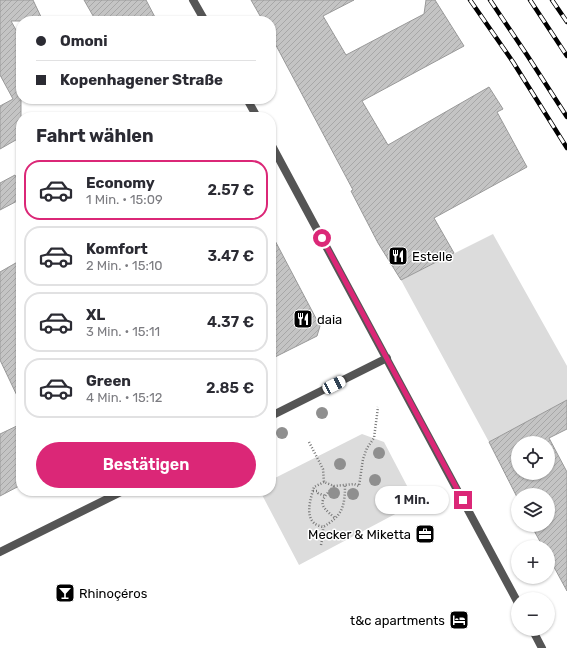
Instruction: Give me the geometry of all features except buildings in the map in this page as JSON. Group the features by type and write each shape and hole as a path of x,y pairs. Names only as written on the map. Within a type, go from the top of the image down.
{"street":[{"path":"193,0 202,16"},
{"path":"276,153 512,592"},
{"path":"276,414 387,358"},
{"path":"0,552 113,496"},
{"path":"536,636 542,648"}],"path":[{"path":"322,527 313,522 310,516 310,502 314,487 324,482 334,486 354,484 359,486 363,459 367,448 374,438 378,407"},
{"path":"309,442 323,469 324,482"},
{"path":"322,527 332,522 339,513 345,502 345,485"},
{"path":"334,486 322,502 323,507 335,518"},
{"path":"313,491 317,491 318,494 325,496"},
{"path":"321,545 323,535 322,527"}],"shaded area":[{"path":"493,234 567,366 567,400 489,442 401,280"},
{"path":"362,434 384,442 416,503 299,565 263,496 276,496 276,477"}],"railway":[{"path":"470,0 513,62 567,148"},
{"path":"490,0 567,117"},
{"path":"530,0 567,56"},
{"path":"552,0 567,22"}],"place":[{"name":"Estelle","path":"398,256"},
{"name":"daia","path":"303,319"},
{"name":"Mecker & Miketta","path":"425,534"},
{"name":"Rhinoçéros","path":"65,593"},
{"name":"t&c apartments","path":"459,620"}],"route":[{"path":"322,238 463,500"}]}
